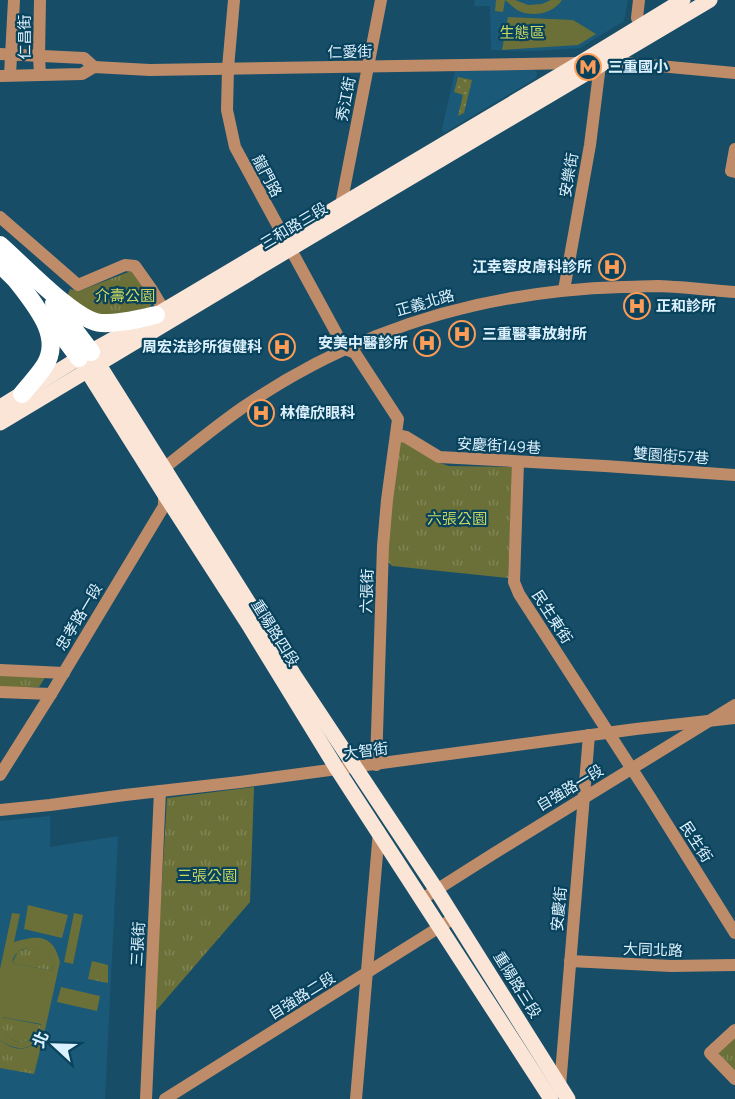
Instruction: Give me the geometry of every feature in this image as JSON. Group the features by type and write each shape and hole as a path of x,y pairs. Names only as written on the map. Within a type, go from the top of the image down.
{"highway":[{"path":"0,245 41,284 84,318 99,324 160,313"},
{"path":"0,264 89,362"},
{"path":"14,277 44,320 52,349 46,364 22,394"},
{"path":"41,284 89,362"}],"main road":[{"path":"643,32 683,0"},
{"path":"643,32 710,0"},
{"name":"三和路三段","path":"0,423 160,313 287,244 341,205 580,63 643,32"},
{"name":"三和路三段","path":"0,407 89,362 287,244 604,63 643,32"},
{"name":"重陽路四段","path":"89,362 163,469 435,890"},
{"name":"重陽路四段","path":"89,362 165,495 250,627 337,769 441,927"},
{"name":"重陽路三段","path":"435,890 568,1099"},
{"path":"441,927 551,1099"}],"street":[{"path":"5,76 5,54 14,0"},
{"name":"仁昌街","path":"40,0 40,75"},
{"name":"龍門路","path":"234,0 227,110 235,147 345,349 355,353 398,419"},
{"name":"秀江街","path":"341,205 381,0"},
{"path":"639,0 637,18 643,32"},
{"name":"仁愛街","path":"5,54 84,58 94,67"},
{"name":"仁愛街","path":"5,76 82,74 94,67 150,70 580,63 735,73"},
{"name":"安樂街","path":"564,290 604,63"},
{"path":"735,148 731,171 735,172"},
{"path":"0,217 78,285 125,265 135,266 160,313"},
{"name":"正義北路","path":"163,469 243,407 277,386 345,349 401,325 450,310 517,296 564,290 658,286 735,292"},
{"name":"六張街","path":"376,765 383,546 398,419"},
{"name":"安慶街149巷","path":"396,435 406,437 439,457 605,466"},
{"name":"民生東街","path":"518,462 514,582 519,594 631,769"},
{"name":"雙園街57巷","path":"605,466 735,475"},
{"name":"忠孝路一段","path":"0,775 164,506 163,469"},
{"path":"0,670 63,673"},
{"path":"0,692 51,694"},
{"name":"自強路一段","path":"422,899 735,705"},
{"name":"大智街","path":"0,810 376,765 589,735 735,718"},
{"name":"安慶街","path":"560,1086 589,735"},
{"name":"民生街","path":"631,769 735,933"},
{"name":"三張街","path":"146,1099 160,791"},
{"path":"356,1099 379,831"},
{"name":"自強路二段","path":"165,1099 454,918"},
{"name":"大同北路","path":"570,961 671,966 735,965"},
{"path":"735,1030 710,1053 735,1079"}],"shaded area":[{"name":"三重國小","path":"475,0 628,0 624,21 580,48 535,51 491,50 490,6 474,6"},
{"path":"534,69 537,73 536,78 444,133 442,129 455,71"},
{"path":"50,816 50,847 118,836 105,1099 0,1099 0,821"}],"green space":[{"path":"496,0 505,0 503,12 495,11"},
{"path":"505,0 515,0 528,5 562,0 553,9 529,14 517,10"},
{"name":"生態區","path":"508,17 573,20 596,34 578,45 502,50"},
{"path":"458,77 472,80 464,113 458,116 463,95 454,92"},
{"name":"介壽公園","path":"131,271 134,272 152,301 150,308 95,318 67,297 70,289 79,291"},
{"name":"六張公園","path":"398,439 437,462 449,466 513,467 508,578 392,566 388,562"},
{"path":"0,672 48,673 39,687 0,687"},
{"name":"三張公園","path":"254,787 250,902 154,1013 167,798"},
{"path":"28,905 68,915 62,938 24,929"},
{"path":"12,913 20,914 14,942 30,938 43,939 53,946 57,953 60,962 43,1039 32,1046 16,1048 0,1040 0,969","holes":["29,947 44,950 50,956 53,971 12,963 18,952","2,1017 41,1024 41,1025 31,1039 18,1042 6,1033"]},
{"path":"74,913 83,915 73,964 64,962"},
{"path":"29,947 40,948 47,952 53,971 12,963 18,952"},
{"path":"92,961 108,965 108,983 88,979"},
{"path":"61,987 100,996 97,1011 57,1002"},
{"path":"1,1017 42,1025 31,1039 18,1042 5,1033"},
{"path":"735,1035 735,1071 717,1051"},
{"path":"43,1039 34,1074 0,1068 0,1040 11,1047 22,1049"}],"place":[{"name":"三重國小","path":"588,67"},
{"name":"江幸蓉皮膚科診所","path":"612,267"},
{"name":"正和診所","path":"637,306"},
{"name":"三重醫事放射所","path":"462,334"},
{"name":"安美中醫診所","path":"427,343"},
{"name":"周宏法診所復健科","path":"282,347"},
{"name":"林偉欣眼科","path":"261,413"}]}
